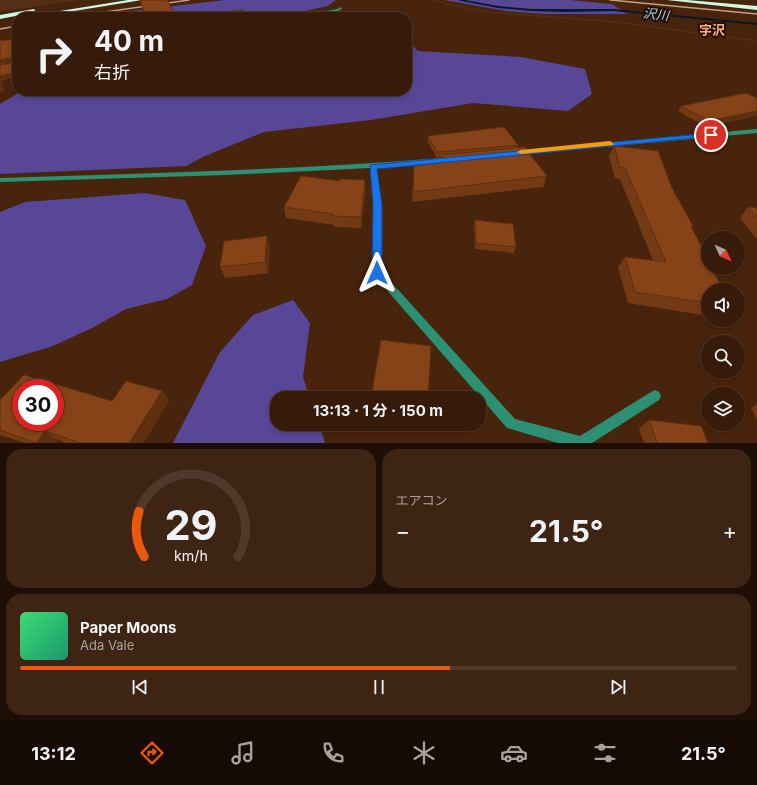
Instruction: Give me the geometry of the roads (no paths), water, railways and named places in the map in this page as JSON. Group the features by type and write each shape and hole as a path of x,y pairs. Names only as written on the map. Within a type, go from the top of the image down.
{"highway":[{"path":"32,12 110,0"},
{"path":"59,12 139,0"},
{"path":"670,0 757,8"},
{"path":"704,0 757,5"},
{"path":"0,17 12,15"},
{"path":"0,22 12,20"}],"street":[{"path":"325,12 338,10 341,8"},
{"path":"512,153 757,131"},
{"path":"0,180 264,172 373,167 458,158"},
{"path":"373,167 377,205 377,273 511,424 581,443 655,396"}],"waterway":[{"name":"沢川","path":"459,0 498,7 532,10 613,10 757,24"}],"railway":[{"path":"105,12 189,0"},
{"path":"610,0 757,14"},
{"path":"0,29 12,27"}],"district":[{"name":"字沢","path":"712,30"}]}
